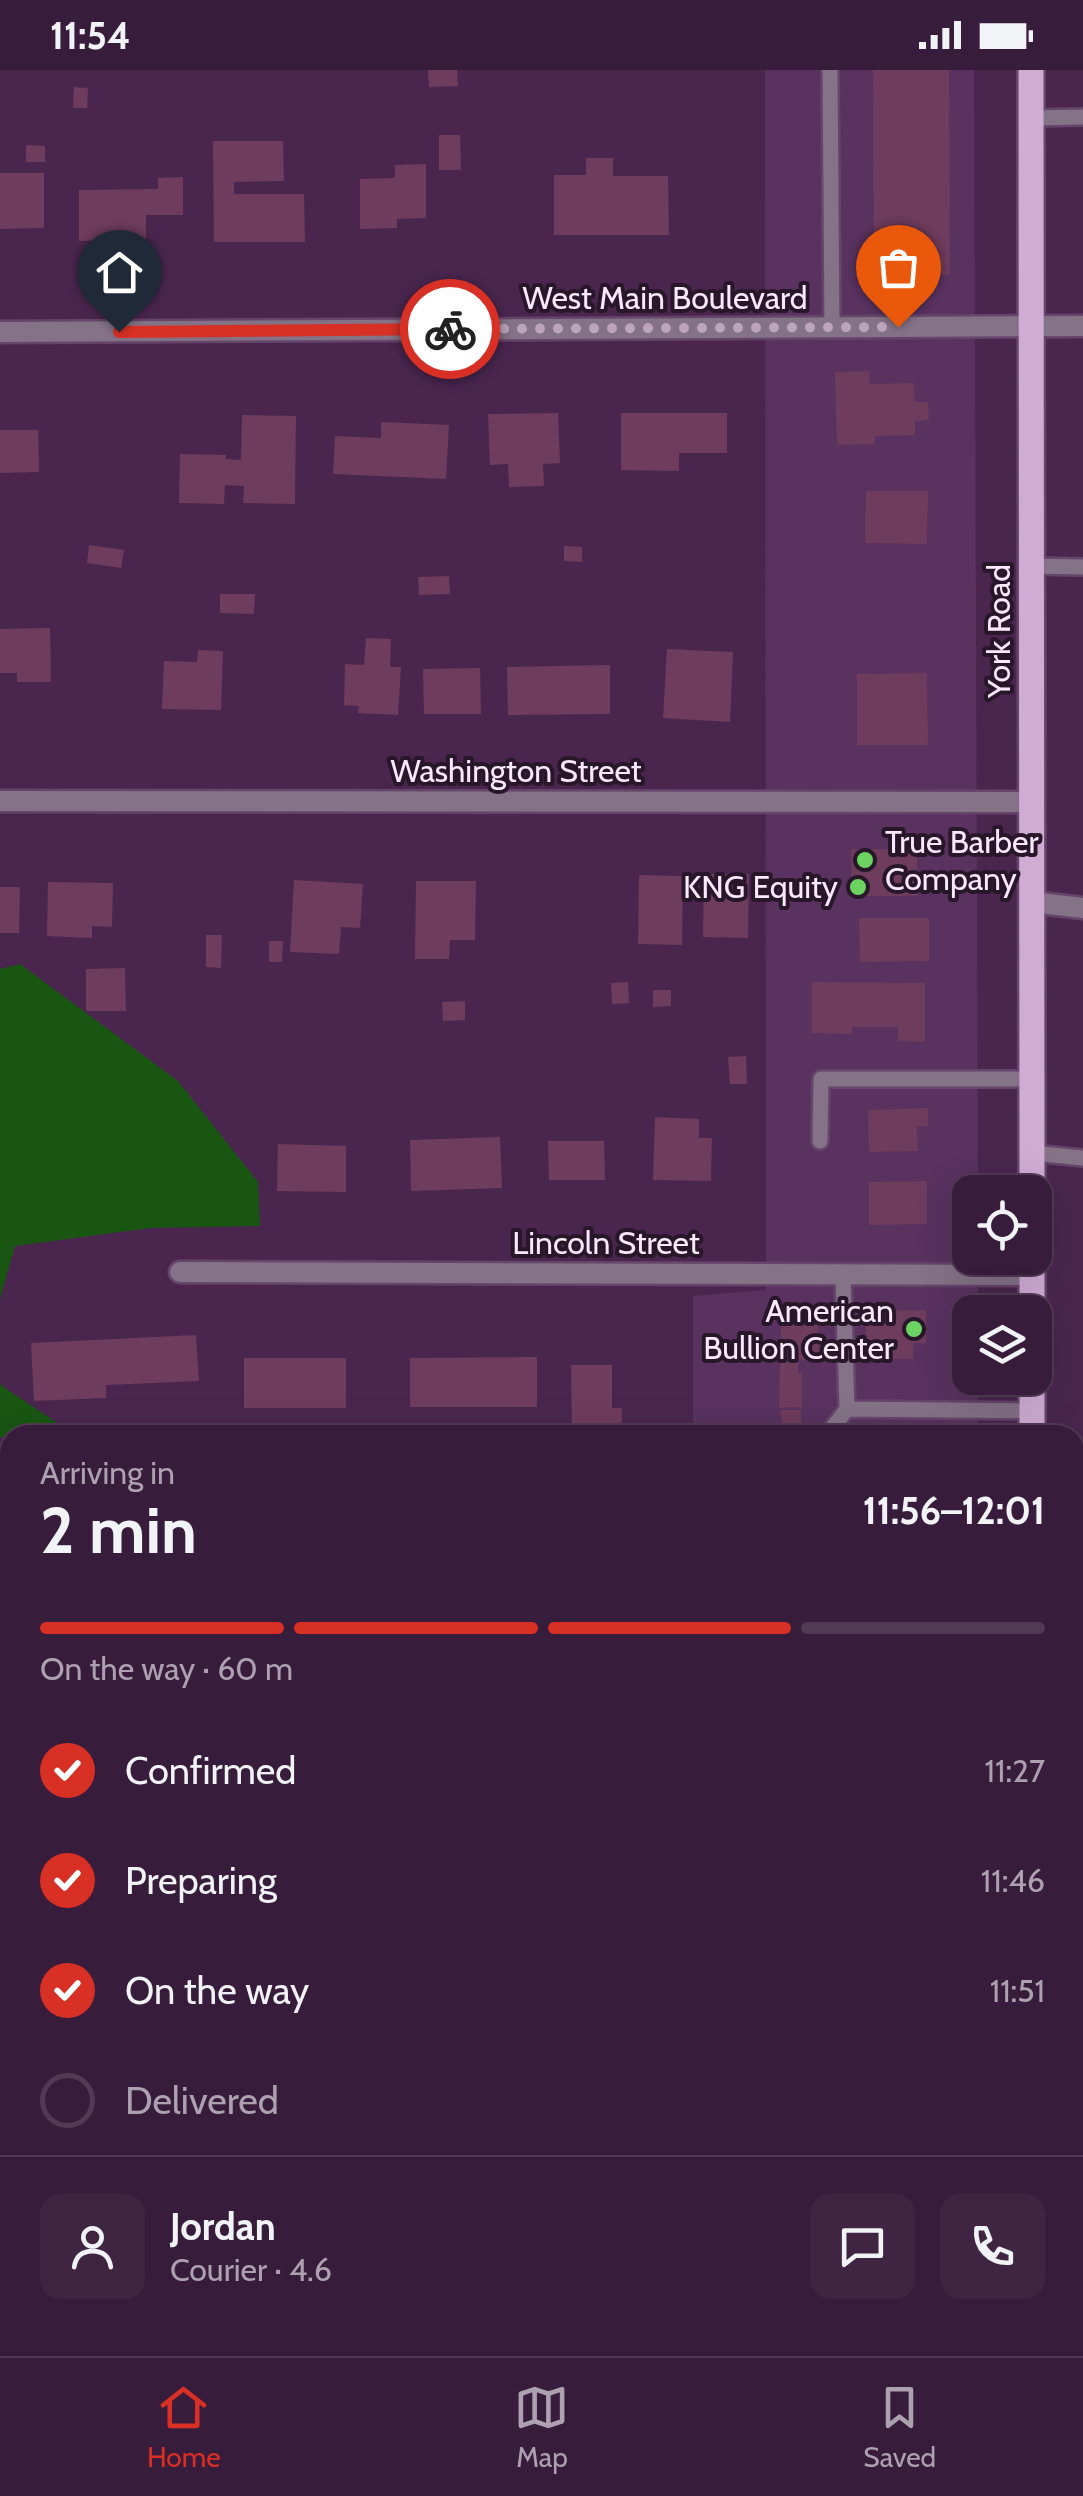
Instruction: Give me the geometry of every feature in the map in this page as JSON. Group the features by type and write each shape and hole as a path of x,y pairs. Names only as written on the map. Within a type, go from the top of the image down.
{"main road":[{"name":"York Road","path":"1031,70 1032,1175"},
{"path":"1032,1395 1032,1423"}],"street":[{"name":"West Main Boulevard","path":"0,332 1083,326"},
{"name":"Washington Street","path":"0,801 1032,802"},
{"path":"1032,902 1083,908"},
{"name":"Lincoln Street","path":"180,1272 842,1274 952,1269"}],"lane":[{"path":"830,70 832,327"},
{"path":"1031,118 1083,117"},
{"path":"1031,566 1083,567"},
{"path":"820,1141 820,1079 1032,1079"},
{"path":"1032,1154 1083,1158"},
{"path":"835,1425 847,1409 842,1274"},
{"path":"847,1409 1032,1423"}],"shaded area":[{"path":"765,70 974,70 978,1175 952,1175 952,1275 978,1275 978,1295 952,1295 952,1395 978,1395 978,1425 693,1425 693,1296 766,1290"}],"green space":[{"path":"20,964 178,1081 258,1182 260,1226 150,1228 15,1246 0,1299 0,969"},
{"path":"0,1383 60,1425 0,1425"}],"building":[{"path":"428,70 457,70 458,86 429,87"},
{"path":"873,70 949,70 950,275 874,275"},
{"path":"74,87 88,88 87,108 73,108"},
{"path":"439,135 460,135 461,170 439,170"},
{"path":"213,141 283,141 284,181 234,182 234,194 304,194 305,242 214,242"},
{"path":"26,145 45,146 45,162 26,162"},
{"path":"586,158 613,158 613,176 668,176 669,235 554,235 554,175 586,175"},
{"path":"426,164 426,218 397,219 397,228 360,229 360,179 395,178 395,165"},
{"path":"0,173 44,173 44,228 0,229"},
{"path":"183,177 183,215 146,215 146,240 79,241 79,190 158,189 158,178"},
{"path":"869,371 870,384 914,383 915,402 928,402 929,420 915,421 915,435 875,436 875,444 837,445 835,372"},
{"path":"558,413 560,463 543,464 544,486 509,487 508,464 490,465 488,414"},
{"path":"621,413 727,413 727,453 679,453 679,471 621,470"},
{"path":"242,415 296,416 295,504 243,503 244,486 225,485 224,504 179,503 180,454 226,455 226,459 241,460"},
{"path":"381,422 449,425 446,479 333,474 335,436 381,438"},
{"path":"0,430 38,430 39,472 0,473"},
{"path":"866,491 928,491 927,544 865,543"},
{"path":"89,545 124,550 121,568 87,563"},
{"path":"564,546 582,547 582,562 564,561"},
{"path":"449,576 450,594 419,595 418,577"},
{"path":"220,594 255,594 254,614 220,613"},
{"path":"50,628 51,682 17,682 17,673 0,673 0,629"},
{"path":"366,638 391,639 390,667 401,667 398,715 358,713 359,706 344,705 345,664 364,665"},
{"path":"667,649 733,652 730,722 663,718"},
{"path":"198,650 223,651 221,710 162,709 164,661 197,662"},
{"path":"610,665 610,714 508,715 507,667"},
{"path":"480,668 481,714 424,714 423,669"},
{"path":"927,673 928,745 857,745 857,674"},
{"path":"851,849 917,849 917,896 852,896"},
{"path":"704,874 749,874 748,938 703,937"},
{"path":"639,875 683,876 682,945 638,944"},
{"path":"294,880 363,884 360,928 341,927 339,954 290,952"},
{"path":"416,881 476,881 475,940 450,940 449,959 415,959"},
{"path":"48,882 113,883 112,927 92,926 92,938 47,936"},
{"path":"0,887 20,887 19,933 0,933"},
{"path":"859,918 929,918 929,961 860,962"},
{"path":"206,935 222,935 221,968 206,967"},
{"path":"269,941 283,941 282,962 269,962"},
{"path":"125,968 126,1011 86,1011 86,969"},
{"path":"628,982 629,1003 612,1004 611,983"},
{"path":"812,982 925,983 925,1042 898,1041 898,1027 852,1027 852,1034 812,1033"},
{"path":"653,990 671,990 671,1006 653,1007"},
{"path":"465,1001 465,1020 443,1021 442,1002"},
{"path":"746,1056 747,1084 730,1084 728,1057"},
{"path":"928,1108 928,1126 917,1127 918,1151 869,1152 868,1110"},
{"path":"655,1117 699,1119 699,1138 712,1138 711,1181 653,1180"},
{"path":"500,1137 502,1188 411,1191 410,1140"},
{"path":"548,1141 604,1141 605,1180 549,1180"},
{"path":"278,1144 346,1146 346,1192 277,1191"},
{"path":"927,1181 927,1224 869,1225 869,1182"},
{"path":"885,1304 885,1311 926,1310 926,1343 913,1343 913,1359 866,1359 865,1305"},
{"path":"818,1325 819,1360 781,1360 781,1326"},
{"path":"196,1335 199,1381 106,1385 106,1398 34,1401 31,1343"},
{"path":"537,1357 537,1407 410,1407 410,1358"},
{"path":"244,1358 346,1358 346,1408 244,1408"},
{"path":"780,1362 798,1362 798,1374 802,1373 802,1407 779,1408"},
{"path":"571,1365 612,1365 612,1408 622,1408 622,1425 572,1425"},
{"path":"781,1410 801,1410 801,1425 782,1425"}],"way so far":[{"path":"450,329 898,327"}],"place":[{"name":"True Barber Company","path":"865,860"},
{"name":"KNG Equity","path":"858,887"},
{"name":"American Bullion Center","path":"914,1329"}],"route":[{"path":"119,332 450,329"}]}
